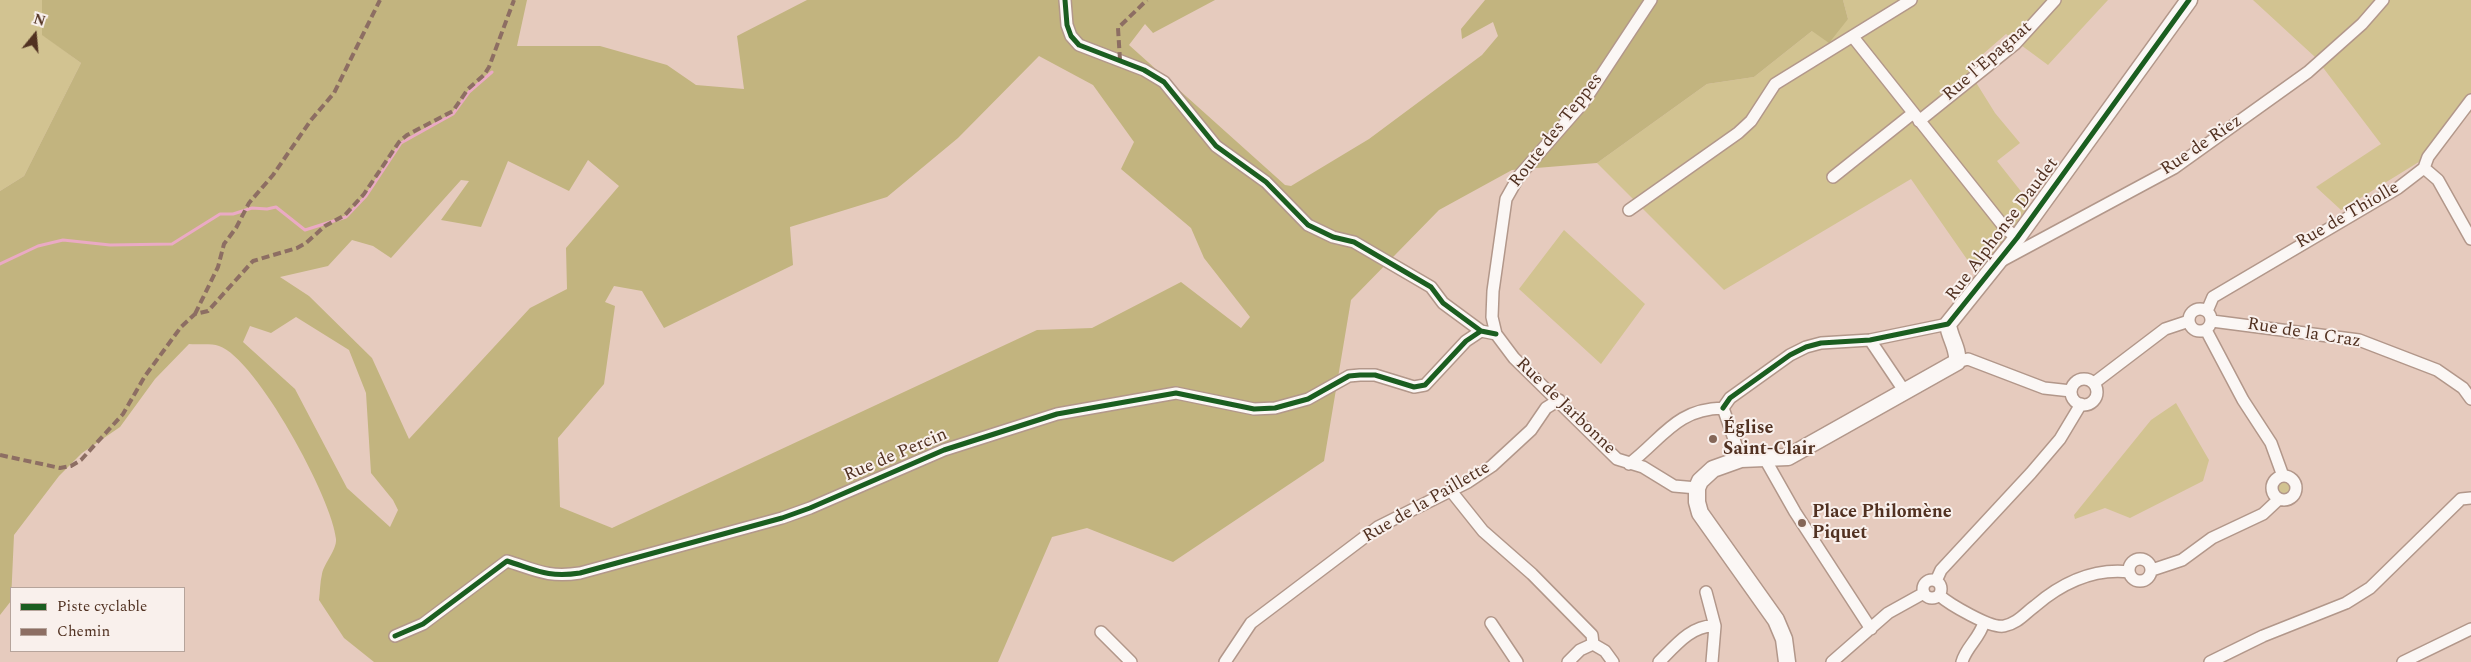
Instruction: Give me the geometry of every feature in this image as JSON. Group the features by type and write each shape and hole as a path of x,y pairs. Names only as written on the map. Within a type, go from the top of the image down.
{"street":[{"path":"1065,0 1067,24 1071,36 1080,45 1144,70 1164,82 1216,146 1266,182 1308,225 1333,237 1354,242 1431,287 1443,303 1481,332 1496,334"},
{"name":"Route des Teppes","path":"1496,334 1492,317 1493,291 1506,199 1519,176 1583,103 1651,0"},
{"path":"1629,210 1738,133 1751,121 1775,84 1853,38 1911,0"},
{"name":"Rue l'Epagnat","path":"1833,176 2015,44 2055,0"},
{"name":"Rue Alphonse Daudet","path":"1723,408 1730,398 1790,355 1806,347 1821,343 1870,340 1948,324 2017,238 2189,0"},
{"name":"Rue de Riez","path":"1999,262 2174,168 2308,72 2362,24 2383,0"},
{"path":"1853,38 2005,228 2017,238"},
{"name":"Rue de Thiolle","path":"2208,320 2213,297 2398,188 2424,168 2433,149 2471,100"},
{"path":"2424,168 2438,180 2471,239"},
{"path":"2208,320 2195,330 2189,321 2191,314 2196,309 2208,320 2242,400 2271,443 2283,476"},
{"name":"Rue de la Craz","path":"2208,320 2359,340 2437,370 2463,388 2471,399"},
{"path":"2094,383 2165,329 2189,321"},
{"name":"Rue Alphonse Daudet","path":"1948,324 1949,335 1958,354 1957,362"},
{"name":"Rue de Percin","path":"395,636 423,624 507,561 548,575 561,576 580,573 782,518 810,508 944,450 1057,414 1176,394 1254,409 1275,408 1308,399 1349,376 1360,374 1375,375 1414,387 1425,385 1466,341 1481,332"},
{"name":"Rue de Jarbonne","path":"1496,334 1514,358 1559,400 1617,459 1643,467 1674,486 1697,488"},
{"path":"1870,340 1905,392"},
{"path":"1787,662 1784,639 1776,620 1700,513 1697,502 1697,488 1700,481 1713,469 1740,460 1788,457 1957,362 1968,359 2044,388 2071,391"},
{"path":"2086,379 2094,383 2097,390 2095,398 2089,404 2081,404 2073,398 2071,391 2078,381 2086,379"},
{"name":"Rue de la Paillette","path":"1225,662 1251,624 1345,552 1397,516 1474,478 1502,459 1536,424 1546,408 1559,400"},
{"path":"1936,581 1941,570 2060,439 2081,404"},
{"path":"1629,464 1687,414 1707,408 1723,408 1740,460"},
{"path":"1765,459 1796,512 1871,629"},
{"path":"2283,476 2292,478 2297,488 2293,497 2284,500 2279,499 2275,495 2273,484 2278,478 2283,476"},
{"path":"1451,490 1483,531 1532,574 1592,635 1593,644"},
{"path":"2210,662 2263,636 2346,603 2370,588 2461,499 2471,498"},
{"path":"1939,595 1984,622 2001,627 2020,620 2051,593 2076,578 2116,570 2129,572 2132,563 2140,559 2150,564 2152,570 2182,560 2212,538 2262,514 2279,499"},
{"path":"1924,594 1924,585 1927,582 1936,581"},
{"path":"1924,594 1934,598 1939,595 1942,588 1936,581"},
{"path":"1706,592 1715,626 1712,662"},
{"path":"1832,662 1896,607 1924,594"},
{"path":"1962,662 1969,648 1982,631 1984,622"},
{"path":"1492,623 1517,662"},
{"path":"1659,662 1682,639 1703,627 1715,626"},
{"path":"2403,662 2471,630"},
{"path":"1101,632 1131,662"},
{"path":"1568,662 1580,650 1593,644"},
{"path":"1593,644 1605,651 1613,662"}],"shaded area":[{"path":"0,0 42,0 43,35 81,63 24,176 0,191"},
{"path":"42,0 527,0 517,46 600,46 667,65 696,85 744,89 737,36 807,0 1215,0 1153,33 1145,24 1129,45 1285,185 1291,186 1369,139 1482,55 1498,36 1493,22 1462,39 1461,29 1485,0 1843,0 1848,19 1829,43 1812,31 1754,77 1707,84 1597,163 1512,170 1439,210 1351,300 1324,461 1173,562 1087,528 1052,537 998,662 374,662 344,638 319,600 322,574 335,548 336,539 332,520 322,494 307,464 290,432 252,376 235,356 219,346 208,344 189,344 155,379 120,427 82,453 59,476 14,535 10,602 0,615 0,191 24,176 81,63 42,35","holes":["1039,56 1093,85 1134,142 1121,169 1191,228 1204,258 1250,317 1241,328 1181,282 1092,328 1037,330 612,528 560,507 558,438 604,384 615,306 605,302 614,286 642,291 664,328 793,265 790,227 887,197 958,138","588,160 619,186 566,248 567,289 530,308 409,439 372,358 309,296 280,277 328,266 352,240 373,246 391,258 461,180 469,181 441,220 481,227 508,161 569,191","296,317 349,350 366,393 371,473 393,500 398,510 390,527 347,488 295,389 243,342 250,326 271,333"]},
{"path":"1843,0 2108,0 2048,65 2006,34 1967,68 1995,113 2020,143 1997,161 2031,204 1980,278 1911,179 1724,290 1597,163 1707,84 1754,77 1812,31 1848,19"},
{"path":"2253,0 2471,0 2471,112 2422,160 2341,210 2316,187 2381,144 2315,57"},
{"path":"1564,230 1645,304 1601,364 1519,289"},
{"path":"2176,403 2209,460 2203,481 2130,518 2105,508 2075,519 2074,515 2151,420"},
{"path":"2284,480 2290,482 2292,488 2290,494 2284,496 2278,494 2276,488 2278,482"}],"waterway":[{"path":"0,264 38,246 63,240 110,245 172,244 220,214 233,214 252,208 267,209 276,207 305,230 346,217 366,196 401,143 453,114 469,92 492,72"}],"marked path":[{"path":"195,314 218,267 224,244 236,228 249,203 273,175 311,120 334,93 380,0"},
{"path":"0,455 60,468 71,466 81,460 123,414 145,376 181,327 195,314 208,311 253,261 297,248 306,243 325,226 345,215 364,194 399,142 407,135 453,111 468,89 484,75 489,67 514,0"},
{"path":"1120,60 1118,28 1147,0"}],"cycle path":[{"path":"1065,0 1067,25 1071,36 1079,45 1144,70 1164,82 1216,146 1266,182 1308,225 1333,237 1354,242 1431,287 1443,303 1481,331"},
{"path":"1723,408 1730,398 1790,355 1806,347 1821,343 1870,340 1948,324 2017,238 2189,0"},
{"path":"395,636 423,624 507,561 550,574 580,573 782,518 810,508 944,450 1057,414 1176,393 1254,409 1275,408 1308,399 1349,376 1360,375 1375,375 1414,387 1425,385 1466,341 1481,331 1496,334"}],"place":[{"name":"Église Saint-Clair","path":"1713,439"},
{"name":"Place Philomène Piquet","path":"1802,523"}]}
